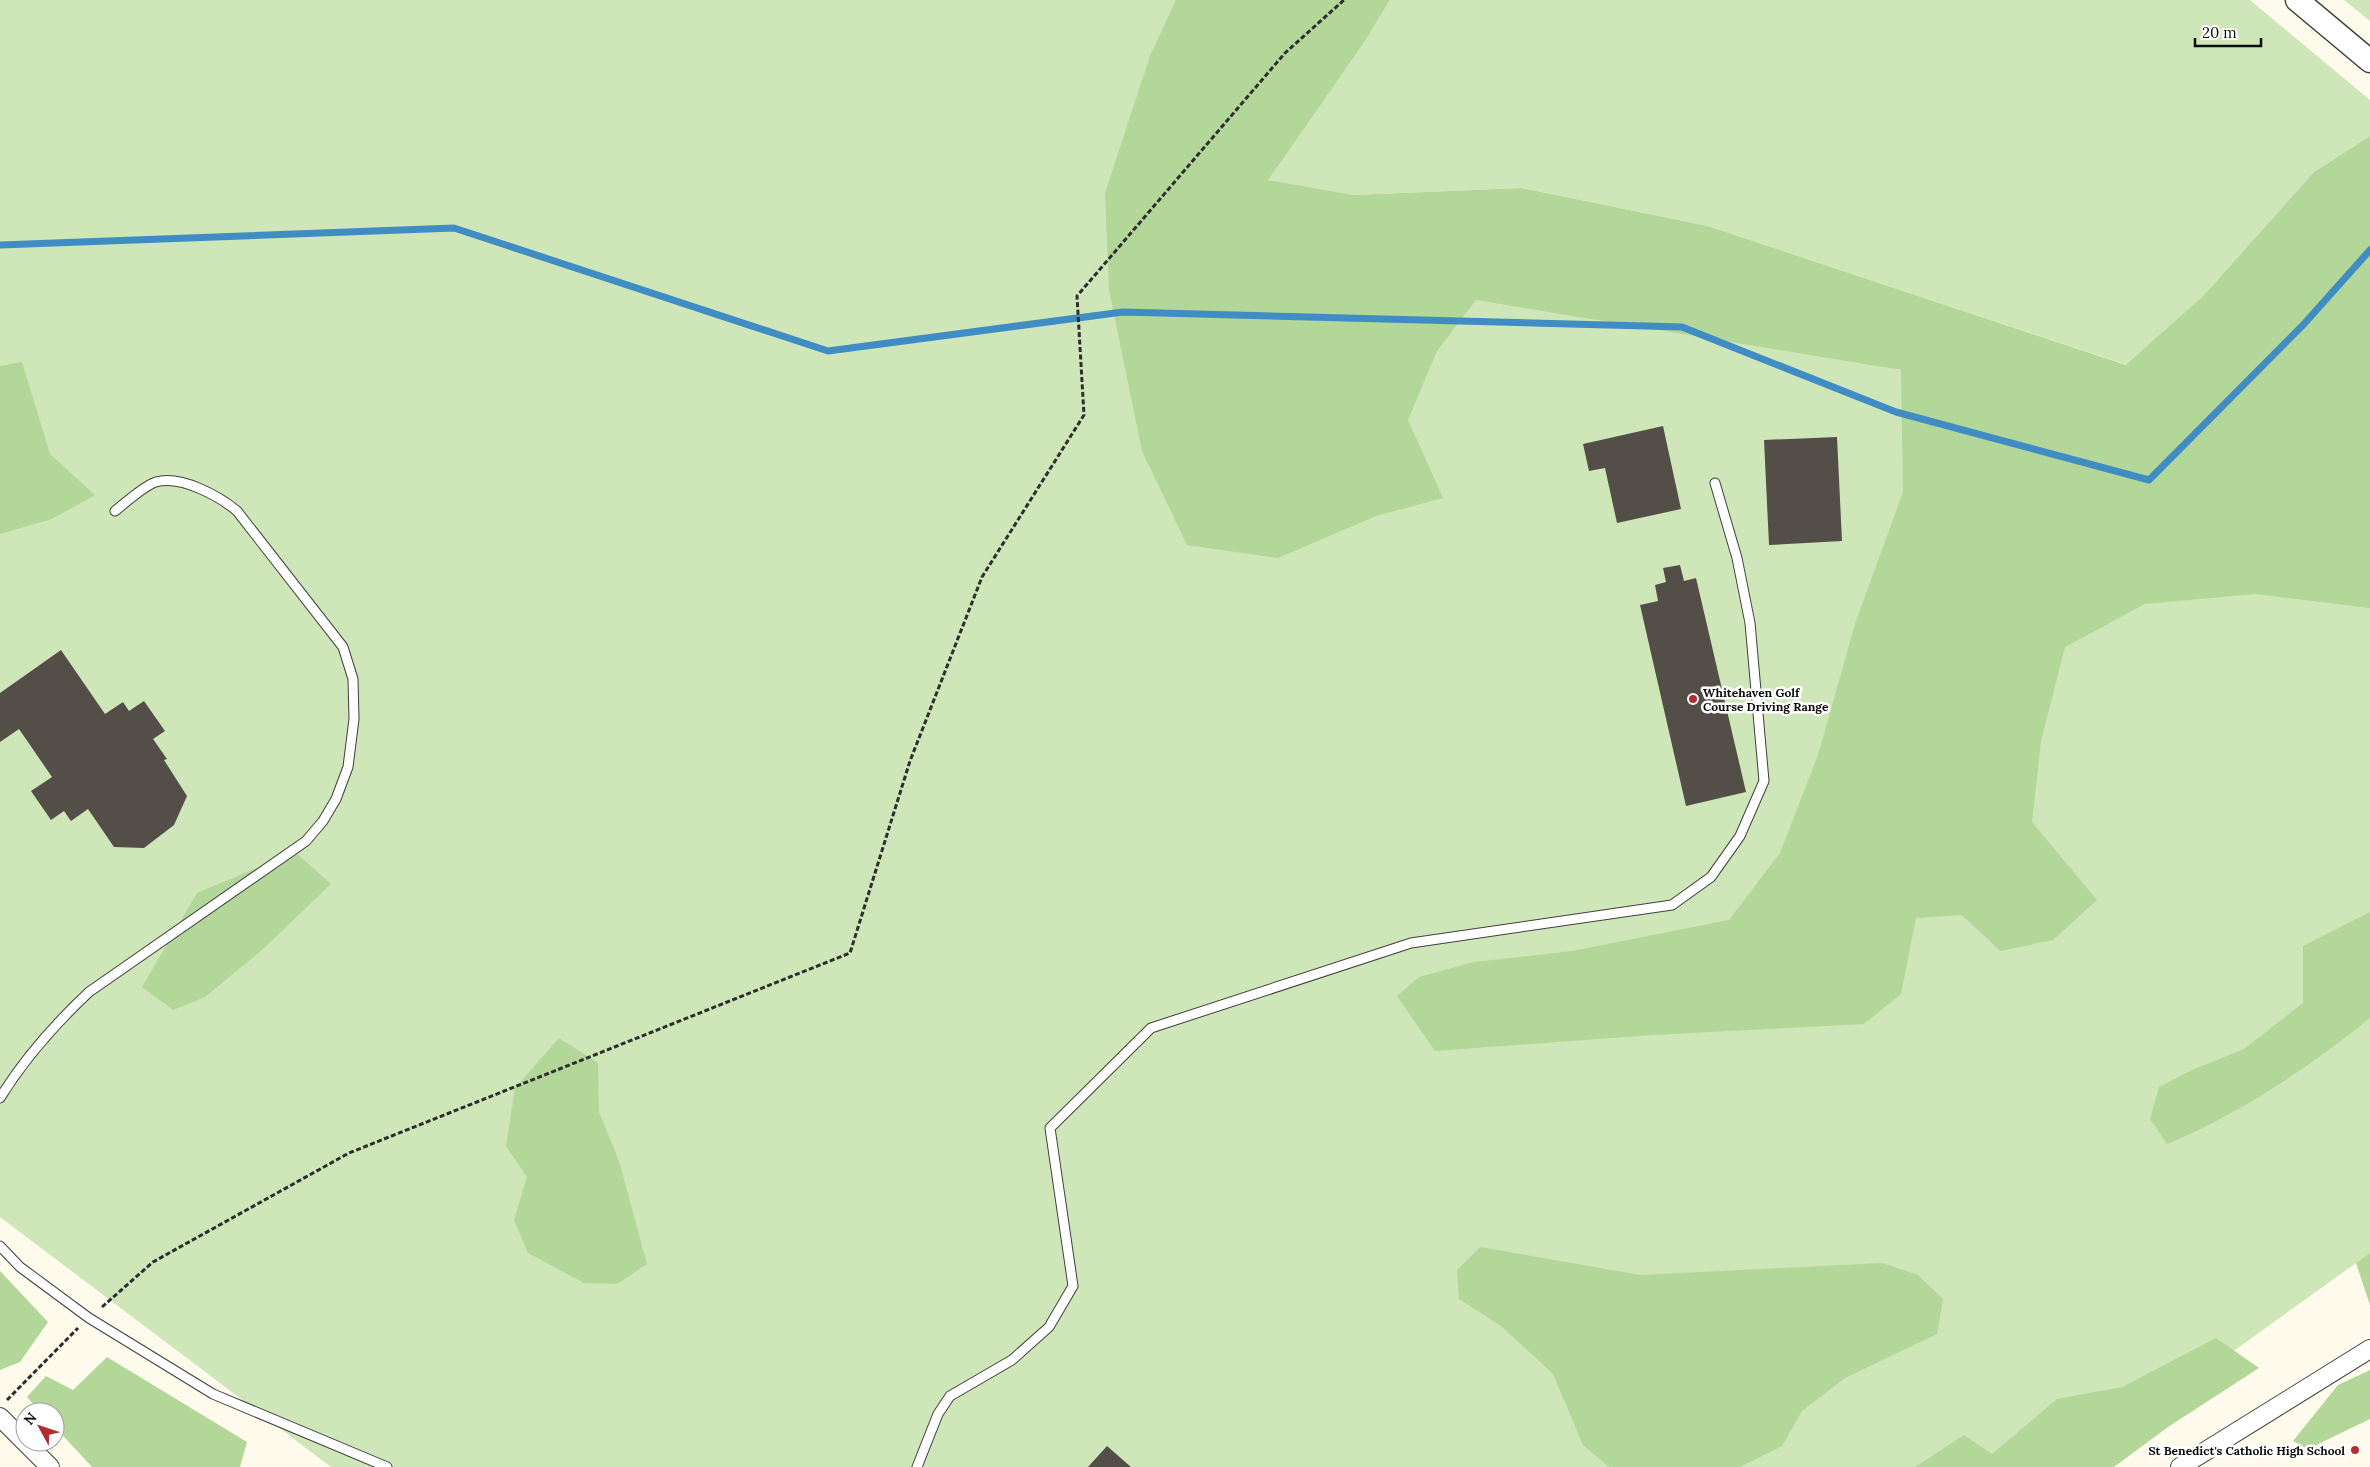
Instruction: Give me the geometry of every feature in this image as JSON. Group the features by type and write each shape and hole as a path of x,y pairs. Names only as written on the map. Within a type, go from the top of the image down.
{"street":[{"path":"2297,0 2370,61"},
{"path":"2180,1467 2370,1349"},
{"path":"3,1409 50,1467"}],"lane":[{"path":"0,1098 13,1078 60,1019 88,992 306,841 323,821 336,799 348,767 354,719 353,680 343,647 237,511 224,500 175,479 155,482 115,510"},
{"path":"917,1467 938,1414 950,1396 1012,1360 1050,1328 1073,1286 1050,1128 1151,1028 1410,943 1672,905 1711,877 1740,836 1764,781 1750,623 1737,558 1715,482"},
{"path":"0,1246 20,1267 89,1318 213,1394 387,1467"}],"path":[{"path":"3,1409 68,1337 153,1262 349,1153 850,953 910,762 982,577 1084,415 1077,296 1285,53 1344,0"}],"green space":[{"path":"0,0 1214,0 1125,208 2148,422 2370,195 2370,1253 2072,1467 331,1467 0,1217"},
{"path":"1176,0 1390,0 1365,41 1268,180 1354,195 1521,188 1708,226 2126,365 2204,295 2314,172 2370,136 2370,608 2255,594 2145,604 2065,647 2041,741 2032,822 2097,900 2053,940 2000,951 1962,915 1916,918 1901,994 1864,1024 1653,1035 1435,1051 1397,996 1419,977 1474,962 1572,951 1729,920 1780,853 1818,755 1856,621 1903,492 1901,370 1476,300 1437,351 1408,420 1443,498 1376,516 1278,558 1187,545 1142,451 1109,290 1105,193 1150,56"},
{"path":"1390,0 2250,0 2370,100 2370,136 2314,172 2204,295 2127,365 1708,226 1521,188 1354,195 1267,180 1365,41"},
{"path":"2344,0 2370,0 2370,21"},
{"path":"22,362 50,454 95,495 52,519 0,534 0,366"},
{"path":"295,852 331,884 262,950 205,997 173,1010 142,987 197,893"},
{"path":"2370,912 2370,1018 2323,1054 2273,1088 2221,1118 2167,1144 2150,1119 2159,1087 2192,1070 2244,1049 2303,1003 2303,946"},
{"path":"559,1038 598,1063 599,1112 619,1161 647,1264 617,1284 584,1283 528,1253 514,1220 527,1177 506,1146 515,1088"},
{"path":"1480,1247 1640,1275 1882,1263 1918,1275 1943,1299 1937,1334 1845,1378 1802,1411 1782,1446 1740,1467 1609,1467 1583,1445 1553,1374 1501,1326 1459,1299 1457,1270"},
{"path":"2370,1253 2370,1305 2356,1263"},
{"path":"0,1271 48,1322 20,1362 0,1370"},
{"path":"2216,1338 2259,1368 2168,1427 2114,1467 1915,1467 1964,1435 1992,1454 2057,1399 2122,1387"},
{"path":"107,1357 247,1442 240,1467 92,1467 65,1438 65,1402 32,1402 27,1397 46,1376 73,1390"},
{"path":"2370,1370 2370,1419 2308,1449 2293,1441 2338,1385"}],"building":[{"path":"1663,426 1681,509 1617,523 1605,468 1589,471 1583,444"},
{"path":"1837,437 1842,541 1769,545 1764,440"},
{"name":"Whitehaven Golf Course Driving Range","path":"1680,565 1684,581 1696,578 1746,792 1686,806 1640,605 1658,601 1655,585 1666,582 1663,568"},
{"path":"61,650 105,714 123,702 129,711 144,701 165,731 153,739 167,759 164,760 187,796 174,825 144,848 114,847 88,809 71,821 64,811 51,820 31,791 52,777 19,729 0,742 0,693"},
{"path":"1107,1446 1131,1467 1088,1467"}],"waterway":[{"path":"0,245 454,228 828,351 1123,312 1682,327 1896,412 2149,480 2304,324 2370,250"}],"place":[{"name":"Whitehaven Golf Course Driving Range","path":"1693,699"},
{"name":"St Benedict's Catholic High School","path":"2355,1450"}]}
